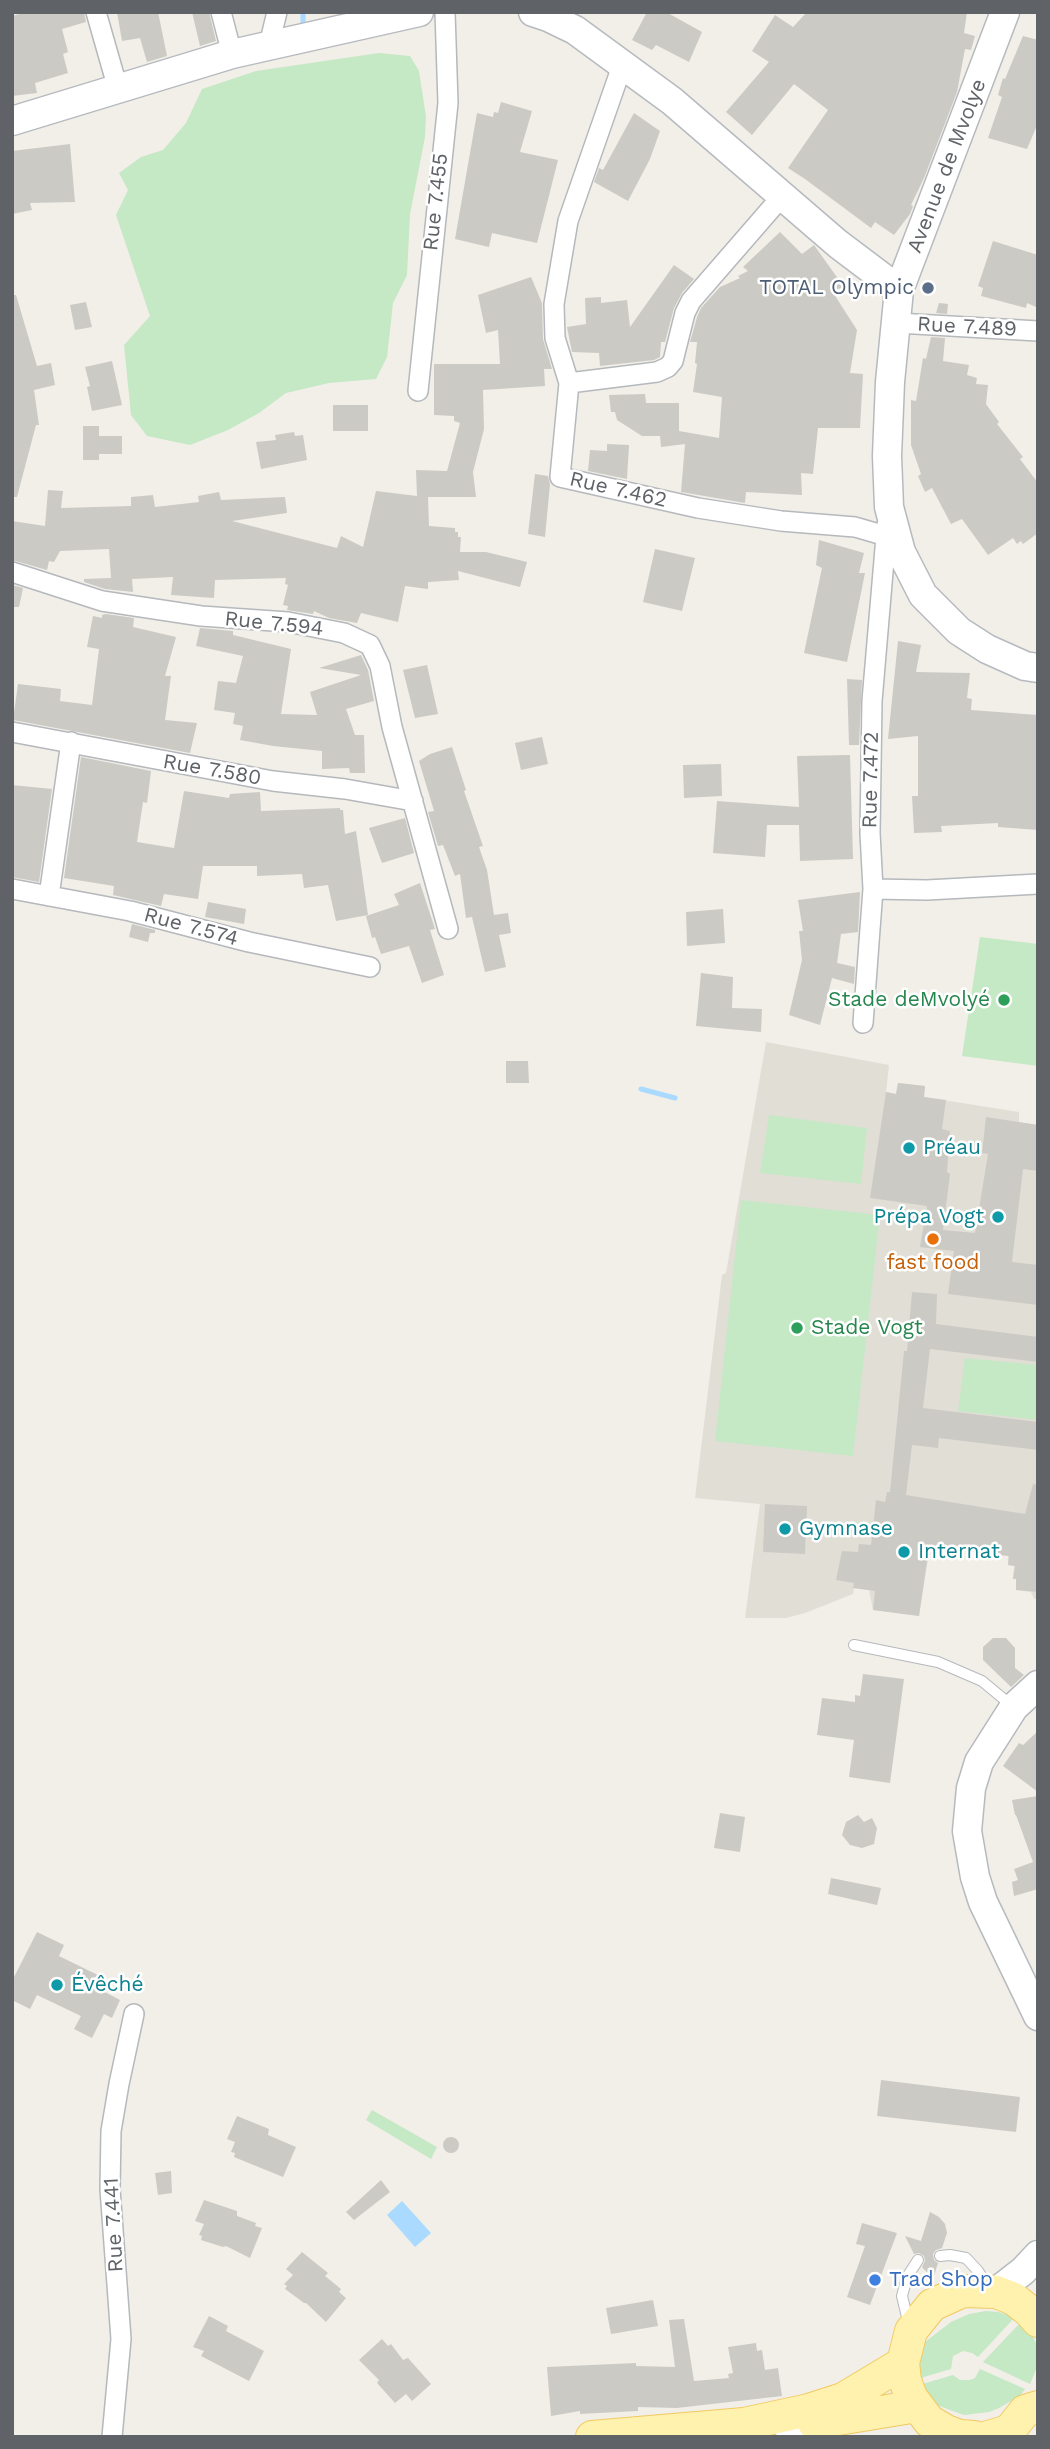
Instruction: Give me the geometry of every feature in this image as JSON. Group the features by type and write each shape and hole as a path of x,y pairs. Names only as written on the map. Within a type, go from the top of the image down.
{"main road":[{"path":"922,2421 905,2380 903,2363 911,2331 932,2305 962,2291 993,2292 1014,2299 1038,2321"},
{"path":"592,2437 744,2424 809,2410 843,2399 903,2363"},
{"path":"680,2430 792,2432 922,2421 946,2431 970,2436 1009,2431 1034,2411"}],"street":[{"path":"96,12 118,89"},
{"path":"221,12 232,54"},
{"path":"269,45 277,12"},
{"path":"12,121 232,54 419,12"},
{"name":"Rue 7.455","path":"418,391 447,103 444,12"},
{"path":"533,12 575,30 672,101 859,261 899,290"},
{"name":"Avenue de Mvolye","path":"1005,12 899,290 890,382 887,456 889,507 901,552 923,595 959,631 987,649 1025,666 1038,668"},
{"name":"Rue 7.462","path":"622,66 568,221 554,304 555,338 569,383 560,477 698,508 781,521 855,527 886,536"},
{"path":"569,383 657,372 668,367 673,360 685,313 691,301 783,195"},
{"name":"Rue 7.489","path":"897,323 1038,331"},
{"name":"Rue 7.472","path":"863,1023 873,889 870,833 872,701 889,507"},
{"name":"Rue 7.594","path":"12,572 102,601 214,618 288,622 344,634 370,645 380,666 392,727 447,929"},
{"name":"Rue 7.580","path":"12,732 273,781 345,789 413,801"},
{"path":"49,896 71,742"},
{"path":"873,889 927,890 1038,884"},
{"name":"Rue 7.574","path":"12,889 130,911 249,942 370,967"},
{"path":"1038,1685 1014,1707 979,1762 971,1787 967,1830 975,1877 983,1902 1038,2016"},
{"name":"Rue 7.441","path":"112,2437 121,2339 110,2189 111,2131 118,2084 134,2014"},
{"path":"993,2292 1023,2271 1038,2255"}],"lane":[{"path":"854,1645 939,1662 982,1681 1014,1707"},
{"path":"940,2256 950,2255 966,2259 993,2292"},
{"path":"911,2331 902,2296 907,2277 918,2260"}],"shaded area":[{"path":"766,1042 889,1065 886,1092 896,1094 898,1083 925,1086 924,1097 1019,1112 1019,1122 1038,1125 1038,1599 1034,1599 1031,1592 1016,1590 1014,1566 1008,1565 1008,1556 930,1547 919,1616 873,1610 869,1590 854,1588 853,1594 805,1613 786,1618 745,1618 760,1504 695,1498 722,1275 726,1273"}],"green space":[{"path":"379,53 410,56 419,71 426,117 425,137 410,214 407,275 393,303 387,357 376,379 329,383 286,393 259,413 228,430 190,445 147,436 131,415 124,345 150,316 116,215 128,190 119,173 141,157 163,150 186,123 202,89 256,71"},
{"name":"Stade deMvolyé","path":"980,937 1038,944 1038,1066 962,1056"},
{"path":"769,1115 867,1128 861,1184 760,1173"},
{"name":"Stade Vogt","path":"741,1200 880,1215 853,1456 715,1441"},
{"path":"965,1358 1038,1365 1038,1420 958,1411"},
{"path":"372,2110 437,2147 431,2159 366,2120"},
{"path":"986,2311 1015,2317 978,2357 963,2351 953,2356 951,2369 917,2379 921,2349 925,2342 951,2322 969,2314"},
{"path":"1021,2322 1038,2347 1038,2365 1030,2384 983,2362"},
{"path":"980,2369 1025,2389 1020,2396 999,2408 964,2415 939,2406 919,2385 953,2375 960,2380 970,2380 975,2378"}],"water":[{"path":"402,2201 431,2233 415,2247 387,2215"}],"building":[{"path":"27,12 84,12 86,22 62,29 68,52 63,54 68,73 35,83 37,93 12,96 12,16"},
{"path":"117,12 158,12 167,56 147,62 140,38 122,41"},
{"path":"192,12 209,12 216,41 200,46"},
{"path":"647,12 666,12 702,32 689,62 656,45 652,50 632,40"},
{"path":"807,12 967,12 964,33 975,36 971,50 965,49 957,92 911,205 910,214 894,235 875,222 871,228 788,168 828,110 794,84 752,135 726,112 769,62 752,51 775,15 793,27"},
{"path":"1023,36 1038,40 1038,123 1027,149 988,138 1002,97 998,95 1003,78 1005,79"},
{"path":"501,102 532,111 520,152 558,160 537,243 492,233 489,247 455,239 477,113 493,117 494,112 498,113"},
{"path":"634,113 660,131 650,159 628,201 594,182 599,168 603,170"},
{"path":"70,144 75,202 30,203 32,210 12,214 12,151"},
{"path":"780,232 802,254 814,245 844,287 832,291 857,330 850,373 863,374 860,428 818,428 813,474 801,473 802,495 746,492 745,503 681,492 685,444 661,447 660,436 642,436 617,420 615,412 611,412 609,395 645,394 646,403 679,403 679,431 719,438 722,397 693,392 697,342 690,342 697,317 701,308 720,287 740,278 738,276 748,271 743,267"},
{"path":"993,241 1038,255 1038,308 1027,303 1026,308 981,296 983,288 978,286"},
{"path":"674,265 694,279 674,308 665,342 661,342 660,357 600,366 599,353 572,352 567,327 586,324 585,298 601,297 601,303 627,300 630,327"},
{"path":"531,277 542,303 543,339 552,369 544,369 545,386 483,390 484,429 473,472 476,497 428,497 429,526 455,528 458,537 461,537 460,552 486,552 527,562 520,587 458,571 459,580 428,582 428,589 405,586 398,622 361,613 357,623 329,618 314,611 313,614 287,610 288,606 283,605 288,585 285,584 286,578 215,580 214,598 171,595 173,577 132,579 133,592 105,589 84,582 84,579 111,578 109,549 60,551 54,562 49,561 47,570 12,560 12,521 45,526 48,490 63,491 61,508 131,506 131,497 153,495 155,507 199,502 198,496 219,492 221,500 285,497 287,513 232,521 337,548 341,536 363,547 376,491 417,496 416,470 447,471 460,423 454,421 454,416 434,415 434,364 500,364 498,330 486,333 478,295"},
{"path":"12,295 16,295 37,366 51,363 55,385 34,390 39,425 36,425 17,497 12,497"},
{"path":"86,302 92,327 75,330 70,305"},
{"path":"939,303 948,304 947,314 936,313"},
{"path":"931,337 945,338 943,361 969,365 967,375 977,378 976,384 988,385 986,404 1038,483 1038,533 1023,544 1021,541 1017,544 1013,538 988,555 962,519 951,524 932,488 925,492 918,476 921,474 911,445 911,400 916,401 923,358 926,359"},
{"path":"112,361 122,405 92,411 85,367"},
{"path":"333,405 368,405 368,431 333,431"},
{"path":"83,426 99,426 99,436 122,436 122,454 99,454 99,460 83,460"},
{"path":"294,432 295,436 303,435 307,460 261,469 256,442 276,440 275,435"},
{"path":"607,444 629,445 627,479 588,471 590,450 607,451"},
{"path":"535,474 548,476 550,484 545,537 528,534"},
{"path":"819,540 864,553 859,573 865,573 847,662 804,653 822,568 816,565"},
{"path":"655,549 695,558 682,611 643,602"},
{"path":"12,585 23,588 19,607 12,607"},
{"path":"102,615 134,618 133,627 176,637 165,676 171,676 165,720 197,723 190,753 13,720 18,684 61,689 60,701 92,705 99,649 87,647 93,616 102,618"},
{"path":"200,628 233,631 233,635 291,649 281,714 317,715 310,692 361,675 319,668 361,655 368,670 374,701 346,709 355,735 364,735 365,773 350,773 349,768 322,769 322,751 240,740 243,726 233,724 235,713 214,710 218,681 236,683 243,656 196,646"},
{"path":"898,641 921,645 916,672 970,673 967,698 972,699 971,710 1038,715 1038,830 998,827 998,823 941,826 942,832 914,833 912,796 918,796 918,736 888,739"},
{"path":"427,665 438,714 415,718 403,670"},
{"path":"847,679 862,680 859,745 849,745"},
{"path":"542,737 548,764 521,770 515,743"},
{"path":"452,747 483,846 479,847 487,870 494,915 508,913 511,933 499,935 506,967 485,972 472,917 466,918 460,874 455,876 443,845 438,846 428,812 434,811 419,761 430,754"},
{"path":"850,755 853,859 800,861 799,825 767,825 765,857 713,853 717,801 799,807 797,756"},
{"path":"81,757 151,771 147,803 143,802 137,842 174,848 184,791 229,798 230,794 260,792 261,811 340,808 343,810 345,834 356,831 368,915 336,921 328,885 304,888 302,874 257,876 257,866 203,866 198,899 164,894 161,906 113,895 114,886 64,878"},
{"path":"721,764 722,796 684,798 683,765"},
{"path":"12,785 52,789 39,882 12,877"},
{"path":"405,818 414,853 382,863 369,828"},
{"path":"420,883 435,929 430,930 444,975 422,983 409,946 381,954 375,937 372,938 366,916 399,905 394,894"},
{"path":"860,892 858,932 841,934 837,963 855,967 854,984 832,978 820,1025 789,1015 802,960 799,931 803,931 798,900"},
{"path":"208,902 246,909 244,924 205,917"},
{"path":"723,909 725,943 687,946 686,912"},
{"path":"132,924 155,930 155,933 150,933 148,942 129,937"},
{"path":"701,973 733,977 732,1008 762,1009 761,1032 696,1026"},
{"path":"506,1061 528,1061 529,1083 506,1083"},
{"path":"898,1083 925,1086 924,1097 946,1100 942,1129 950,1131 947,1172 950,1174 943,1230 975,1233 988,1154 982,1153 986,1117 1038,1125 1038,1171 1023,1169 1012,1262 1038,1265 1038,1305 948,1294 954,1251 920,1247 927,1206 870,1198 886,1092 896,1094"},
{"path":"912,1292 937,1294 936,1324 1038,1337 1038,1362 930,1349 923,1408 1038,1422 1038,1450 939,1438 938,1448 912,1445 906,1495 1025,1514 1033,1484 1038,1485 1038,1592 1016,1590 1016,1579 1013,1579 1015,1566 1008,1565 1009,1556 929,1547 919,1616 873,1610 875,1591 853,1588 854,1583 836,1580 842,1551 858,1552 859,1544 871,1545 876,1500 885,1502 887,1492 890,1492"},
{"name":"Gymnase","path":"765,1504 807,1506 805,1554 763,1552"},
{"path":"993,1638 1006,1638 1015,1648 1015,1668 1024,1675 1011,1687 983,1660 983,1647"},
{"path":"863,1674 904,1679 890,1783 849,1777 854,1740 817,1735 822,1698 855,1702 855,1695 860,1696"},
{"path":"1038,1731 1038,1792 1003,1766 1019,1743 1023,1745"},
{"path":"1038,1796 1038,1889 1014,1896 1012,1882 1018,1880 1014,1869 1033,1862 1012,1800"},
{"path":"720,1813 745,1817 740,1852 714,1848"},
{"path":"858,1815 864,1822 872,1818 877,1828 874,1844 862,1848 850,1845 842,1835 846,1822"},
{"path":"831,1878 881,1888 877,1905 828,1894"},
{"name":"Évêché","path":"37,1932 64,1945 59,1956 104,1978 99,1989 120,2000 112,2018 104,2014 92,2038 74,2029 81,2016 37,1995 30,2009 12,2000 12,1981"},
{"path":"881,2080 1020,2097 1016,2132 877,2116"},
{"path":"237,2116 269,2129 268,2135 296,2147 283,2177 234,2157 235,2153 231,2152 235,2142 227,2139"},
{"path":"448,2137 454,2137 459,2145 457,2151 448,2153 443,2148 443,2142"},
{"path":"171,2171 172,2193 158,2195 155,2173"},
{"path":"381,2180 390,2192 354,2220 346,2212"},
{"path":"204,2200 237,2211 237,2216 262,2228 250,2258 226,2246 201,2240 202,2236 199,2235 204,2224 195,2221"},
{"path":"930,2212 945,2224 947,2233 942,2248 933,2254 938,2263 933,2279 922,2267 924,2256 914,2254 905,2236 921,2241"},
{"path":"862,2223 897,2233 870,2305 847,2297 865,2246 856,2244"},
{"path":"302,2252 328,2273 325,2276 341,2289 339,2292 346,2298 326,2322 306,2303 285,2289 287,2286 284,2284 293,2275 286,2269"},
{"path":"653,2300 658,2326 611,2334 606,2308"},
{"path":"209,2316 228,2326 226,2331 264,2351 249,2381 201,2356 204,2351 193,2347"},
{"path":"684,2319 694,2381 729,2378 728,2374 733,2373 728,2347 756,2343 757,2351 762,2350 765,2370 778,2368 782,2396 677,2408 638,2407 638,2411 580,2414 580,2411 551,2416 547,2367 636,2363 636,2366 675,2367 669,2320"},
{"path":"382,2339 388,2346 391,2344 403,2360 408,2358 431,2384 412,2401 406,2394 395,2403 377,2383 379,2380 359,2360"}],"waterway":[{"path":"303,12 303,23"},
{"path":"641,1089 675,1098"}],"place":[{"name":"TOTAL Olympic","path":"928,288"},
{"name":"Stade deMvolyé","path":"1004,1000"},
{"name":"Préau","path":"909,1148"},
{"name":"Prépa Vogt","path":"998,1217"},
{"name":"fast food","path":"933,1239"},
{"name":"Stade Vogt","path":"797,1328"},
{"name":"Gymnase","path":"785,1529"},
{"name":"Internat","path":"904,1552"},
{"name":"Évêché","path":"57,1985"},
{"name":"Trad Shop","path":"875,2280"}]}
